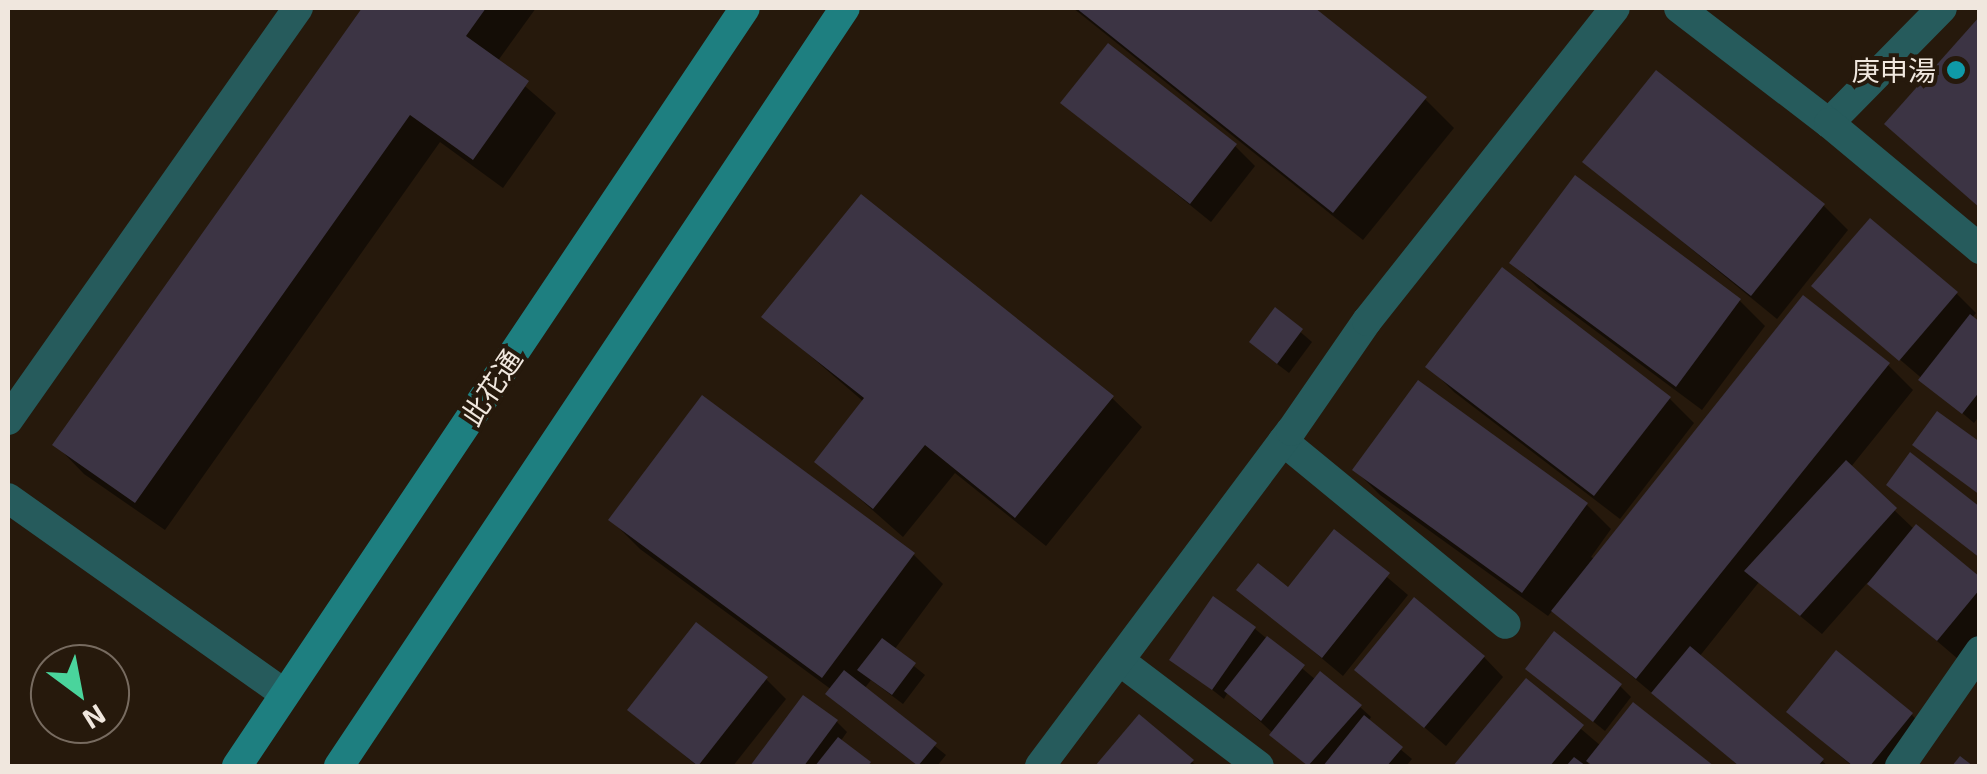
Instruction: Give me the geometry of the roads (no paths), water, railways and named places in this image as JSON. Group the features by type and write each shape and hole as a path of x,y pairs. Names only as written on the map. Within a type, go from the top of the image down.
{"street":[{"path":"8,420 298,8"},
{"name":"此花通","path":"236,766 745,8"},
{"path":"340,766 845,8"},
{"path":"1040,766 1438,228 1615,8"},
{"path":"1679,8 1829,123 1980,249"},
{"path":"1829,123 1942,8"},
{"path":"1284,441 1506,624"},
{"path":"8,498 285,694"},
{"path":"1900,766 1980,651"},
{"path":"1120,661 1260,766"}],"place":[{"name":"庚申湯","path":"1956,70"}]}
